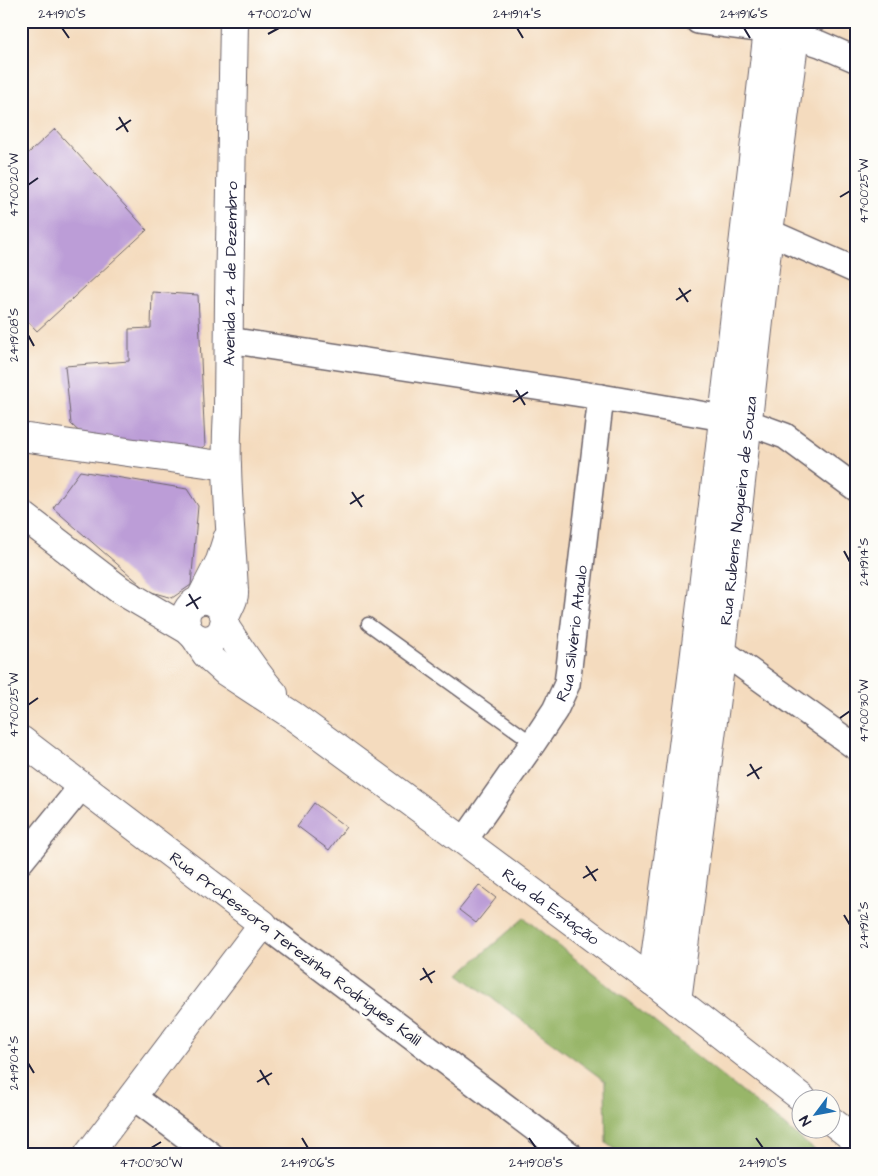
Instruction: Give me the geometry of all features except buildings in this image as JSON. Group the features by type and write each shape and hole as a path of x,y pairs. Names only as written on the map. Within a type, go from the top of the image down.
{"main road":[{"name":"Avenida 24 de Dezembro","path":"225,622 235,596 227,466 234,21"},
{"name":"Rua Rubens Nogueira de Souza","path":"677,1001 722,651 735,420 757,229 768,26"},
{"name":"Rua Rubens Nogueira de Souza","path":"757,229 796,28"},
{"name":"Rua Rubens Nogueira de Souza","path":"652,981 720,447 735,420"},
{"path":"21,437 227,466"},
{"path":"21,514 120,590 155,605 179,606 194,618"},
{"name":"Avenida 24 de Dezembro","path":"194,618 220,561 231,525"},
{"name":"Rua da Estação","path":"295,718 264,683 225,622 223,611 219,605 207,600 194,618 206,654 226,672 295,718 464,841 652,981 790,1089"},
{"name":"Rua Professora Terezinha Rodrigues Kalil","path":"21,740 263,924"},
{"path":"88,1155 263,924"},
{"path":"840,1128 857,1141"}],"street":[{"path":"698,21 796,28 820,44 857,60"},
{"path":"757,229 857,271"},
{"path":"228,340 600,397 735,420 785,436 857,490"},
{"name":"Rua Silvério Ataulo","path":"464,841 555,710 567,684 600,397"},
{"path":"697,639 722,651 857,748"},
{"path":"21,861 82,786"},
{"name":"Rua Professora Terezinha Rodrigues Kalil","path":"263,924 542,1146 570,1155"},
{"path":"132,1096 211,1155"}],"lane":[{"path":"368,624 533,743"}],"green space":[{"path":"524,918 790,1130 790,1138 800,1138 821,1155 622,1155 606,1143 605,1081 459,974"}]}
